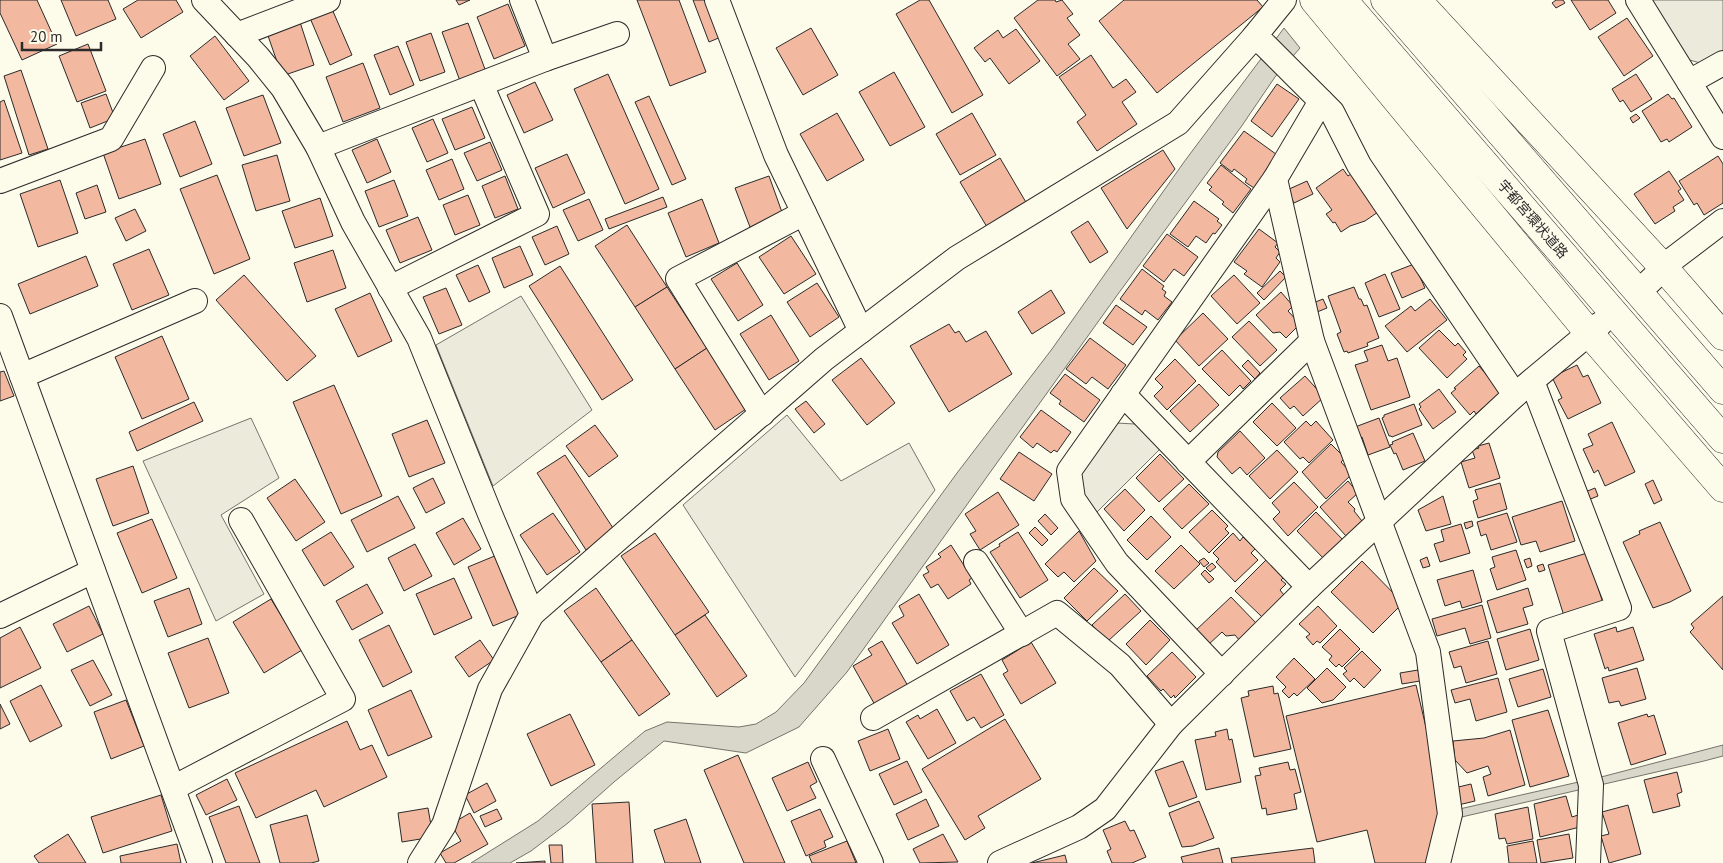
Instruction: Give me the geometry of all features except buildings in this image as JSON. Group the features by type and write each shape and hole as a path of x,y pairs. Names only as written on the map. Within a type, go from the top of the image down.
{"highway":[{"path":"1314,0 1594,329 1723,488"},
{"name":"宇都宮環状道路","path":"1343,0 1723,439"},
{"path":"1386,0 1723,390"},
{"path":"1416,0 1656,275 1723,336"}],"street":[{"path":"204,0 258,57 283,88 318,147 353,222 419,338 532,614"},
{"path":"237,35 328,0"},
{"path":"522,0 546,59"},
{"path":"717,0 776,155 861,331"},
{"path":"420,863 444,825 490,689 532,614 824,359 957,258 1178,123 1259,41 1284,0"},
{"path":"1638,0 1723,137"},
{"path":"318,147 546,59 617,34"},
{"path":"1259,41 1332,112 1359,164 1523,388 1619,608 1549,630 1591,785 1588,863"},
{"path":"1689,82 1723,63"},
{"path":"0,181 110,140 153,68"},
{"path":"390,288 537,214 481,84"},
{"path":"1222,674 1118,563 1073,500 1069,471 1275,179 1321,100"},
{"path":"1275,179 1312,341 1428,652 1450,814 1438,863"},
{"path":"762,414 678,280 804,213"},
{"path":"1656,275 1723,221"},
{"path":"22,376 195,301"},
{"path":"0,316 200,863"},
{"path":"1000,863 1079,827 1105,809 1171,724 1309,587 1523,388 1594,329"},
{"path":"1188,462 1312,341"},
{"path":"1123,394 1309,587"},
{"path":"173,788 344,698 241,520"},
{"path":"976,562 1022,634"},
{"path":"0,616 93,570"},
{"path":"873,718 1057,613 1120,665 1171,724"},
{"path":"823,759 870,863"}],"shaded area":[{"path":"1650,0 1723,0 1723,53 1704,64 1686,59"},
{"path":"1284,28 1300,48 1275,77 1241,127 1118,294 847,672 799,727 746,753 664,741 568,823 531,851 510,863 471,863 538,821 645,731 667,722 739,727 756,724 776,712 804,683 957,473 1052,349 1184,162"},
{"path":"521,296 592,410 493,486 436,345"},
{"path":"787,415 841,481 909,443 935,490 795,677 683,505"},
{"path":"251,418 279,478 221,515 264,594 216,621 143,461"},
{"path":"1116,423 1135,424 1160,449 1095,514 1081,490 1081,470"},
{"path":"1723,745 1723,756 1453,819 1455,810 1605,776"}]}
